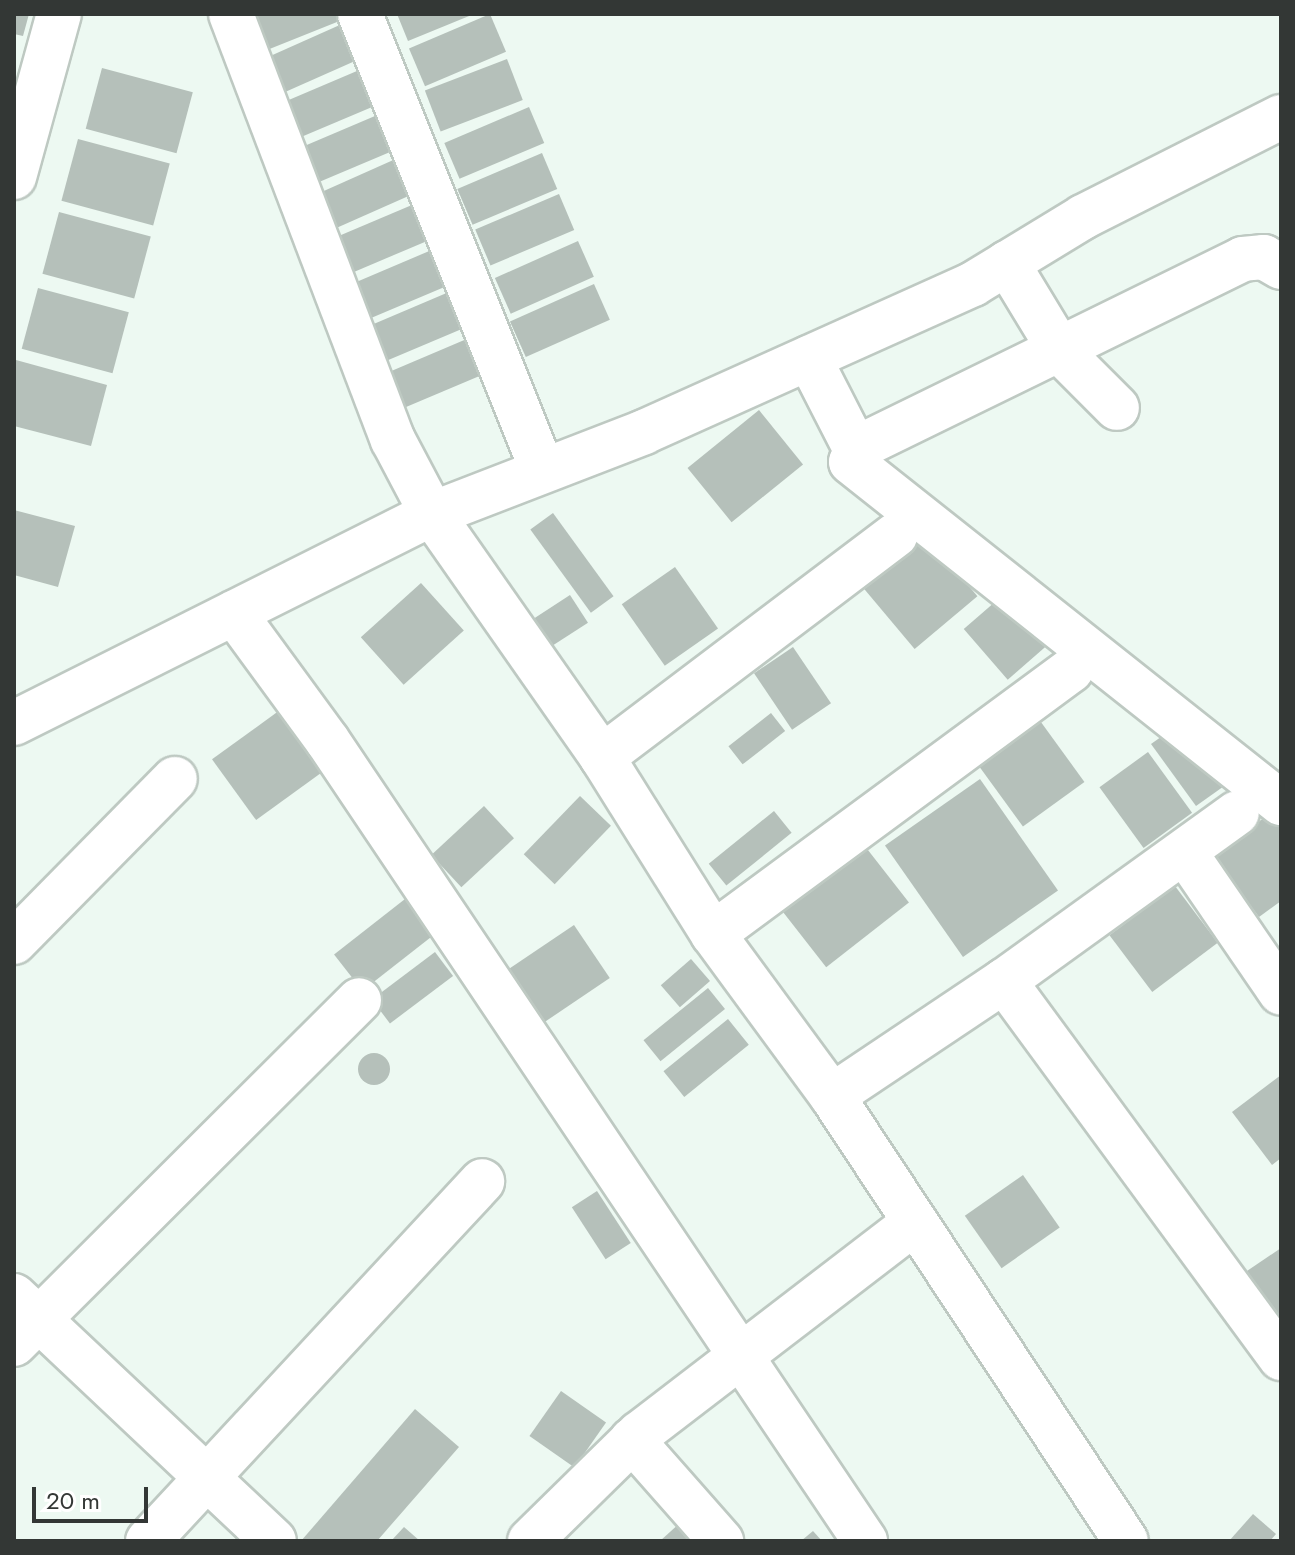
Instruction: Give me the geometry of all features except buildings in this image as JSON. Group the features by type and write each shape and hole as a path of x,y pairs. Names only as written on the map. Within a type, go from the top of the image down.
{"street":[{"path":"14,177 59,14"},
{"path":"231,14 393,440 432,514 602,757 713,934 832,1096 1126,1541"},
{"path":"360,14 542,470"},
{"path":"14,723 432,514 644,432 809,358 1007,263 1083,217 1281,117"},
{"path":"856,450 1061,352 1243,259 1264,257 1281,267"},
{"path":"1007,263 1061,352 1117,408"},
{"path":"809,358 856,450 854,467 1281,803"},
{"path":"602,757 896,535"},
{"path":"234,613 327,740 737,1357 865,1541"},
{"path":"713,934 1071,670"},
{"path":"14,942 175,779"},
{"path":"832,1096 1186,854 1237,813"},
{"path":"1186,854 1281,993"},
{"path":"1004,981 1281,1358"},
{"path":"274,1541 207,1477 22,1319 359,1000"},
{"path":"148,1541 482,1181"},
{"path":"530,1541 632,1440 915,1222"},
{"path":"632,1440 721,1541"}]}
